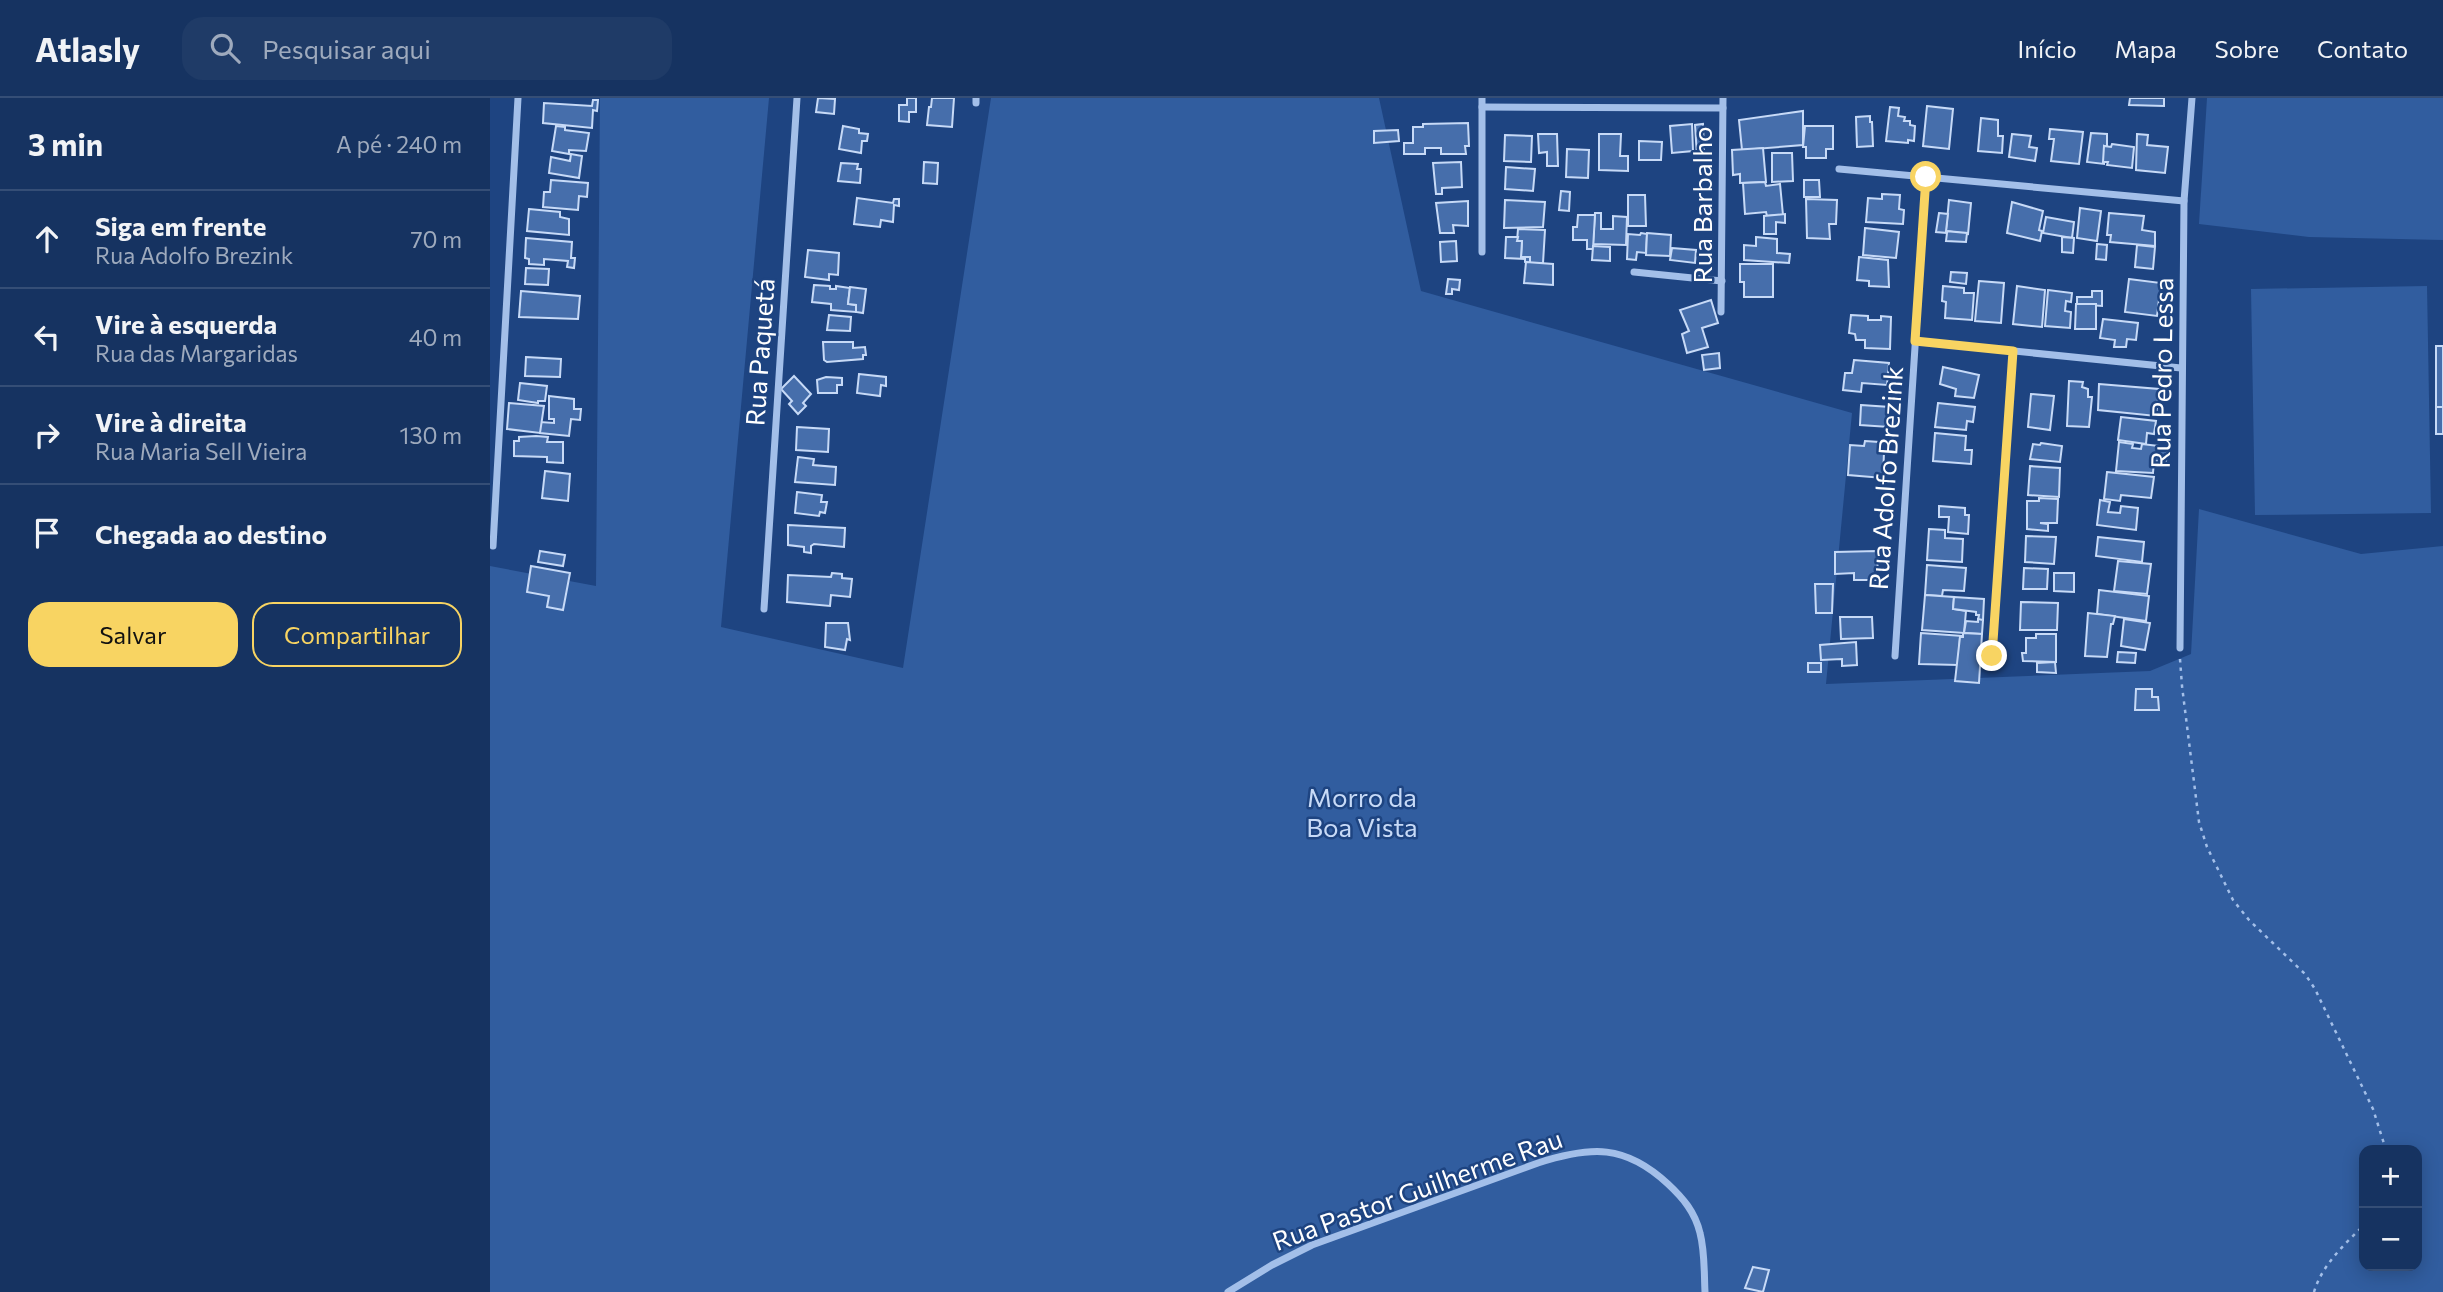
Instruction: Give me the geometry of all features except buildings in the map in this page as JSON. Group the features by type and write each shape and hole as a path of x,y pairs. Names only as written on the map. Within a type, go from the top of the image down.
{"street":[{"path":"493,545 518,98"},
{"name":"Rua Paquetá","path":"764,609 797,98"},
{"name":"Rua Barbalho","path":"1721,312 1723,98"},
{"name":"Rua Pedro Lessa","path":"2180,648 2180,368 2184,201 2192,98"},
{"path":"1482,253 1482,102 1723,108"},
{"path":"1839,169 2184,201"},
{"name":"Rua Adolfo Brezink","path":"1895,656 1926,177"},
{"path":"1634,272 1722,281"},
{"path":"1915,341 2180,368"},
{"path":"1992,656 2013,351"},
{"name":"Rua Pastor Guilherme Rau","path":"1228,1292 1312,1245 1571,1152 1598,1150 1619,1153 1639,1162 1661,1178 1691,1209 1700,1233 1705,1292"}],"path":[{"path":"2180,648 2182,686 2199,822 2207,847 2233,900 2249,920 2305,974 2315,989 2373,1108 2384,1145"},
{"path":"2314,1292 2319,1277 2340,1249 2359,1230"}],"green space":[{"name":"Morro da Boa Vista","path":"600,98 769,98 721,627 903,668 991,98 1379,98 1421,291 1852,413 1826,684 2150,671 2191,654 2199,509 2361,554 2443,546 2443,1292 490,1292 490,566 596,586"},
{"path":"2207,98 2443,98 2443,240 2309,237 2199,224"},
{"path":"2427,286 2431,513 2255,515 2251,289"}],"route":[{"path":"1926,177 1915,341 2013,351 1992,656"}]}
